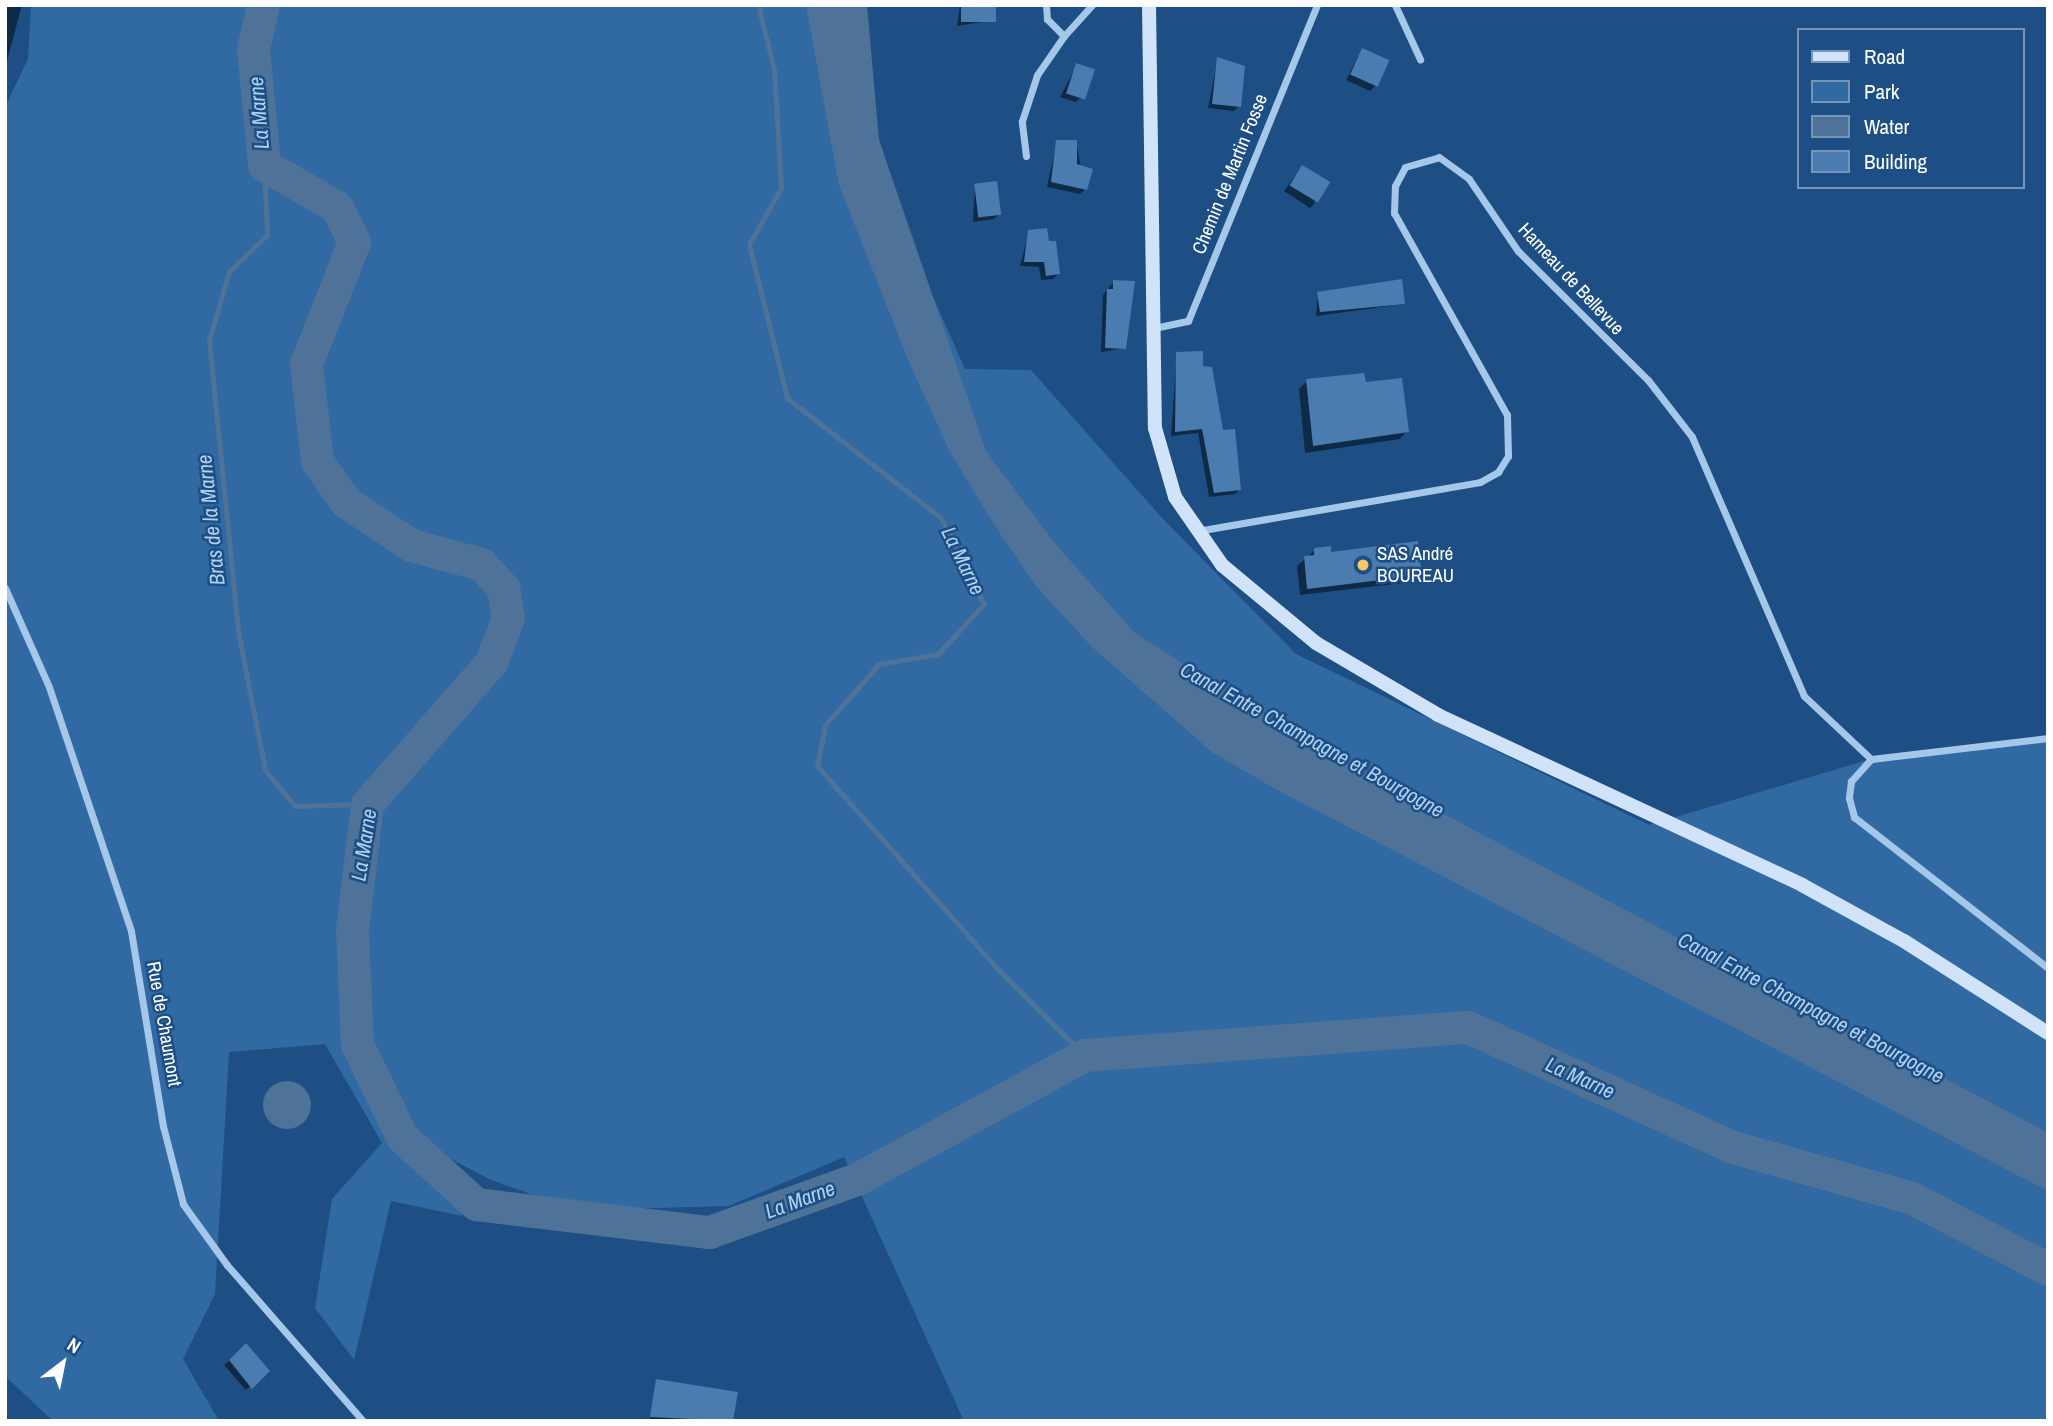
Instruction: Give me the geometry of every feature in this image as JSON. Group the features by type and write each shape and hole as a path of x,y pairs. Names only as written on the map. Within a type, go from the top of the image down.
{"street":[{"path":"1046,5 1047,19 1064,36"},
{"path":"1026,156 1022,121 1037,75 1064,36 1092,5"},
{"path":"1149,5 1153,328 1161,465 1196,531 1265,605 1405,695 1802,885 1904,941 2048,1032"},
{"name":"Chemin de Martin Fosse","path":"1153,328 1188,321 1317,5"},
{"path":"1395,5 1420,59"},
{"name":"Hameau de Bellevue","path":"1196,531 1480,482 1498,472 1508,456 1507,415 1394,213 1395,186 1405,167 1439,157 1469,179 1518,251 1648,380 1692,437 1804,696 1871,759"},
{"name":"Rue de Chaumont","path":"5,588 49,687 131,931 163,1126 183,1204 227,1265 363,1421"},
{"path":"2048,738 1871,759 1851,781 1854,817 2048,968"}],"green space":[{"path":"31,5 851,5 856,54 903,229 965,369 1031,370 1162,518 1296,654 1649,825 1871,759 2048,738 2048,1421 964,1421 844,1157 729,1206 577,1210 491,1180 443,1155 462,1216 391,1201 354,1360 315,1308 332,1199 382,1143 325,1044 229,1052 215,1294 183,1359 219,1421 53,1421 5,1376 5,107 28,59"}],"water":[{"name":"Canal Entre Champagne et Bourgogne","path":"806,5 867,5 879,140 986,451 1057,546 1135,633 1307,742 2048,1133 2048,1191 1279,791 1212,752 1092,647 1036,586 995,526 950,452 909,362 839,185"},
{"path":"287,1081 304,1088 311,1105 304,1122 287,1129 270,1122 263,1105 270,1088"}],"building":[{"path":"961,5 996,5 996,22 961,22"},
{"path":"1362,48 1389,60 1378,87 1350,74"},
{"path":"1217,57 1245,66 1241,107 1212,104"},
{"path":"1076,63 1095,69 1085,100 1066,93"},
{"path":"1056,140 1077,140 1077,164 1093,169 1087,190 1051,182"},
{"path":"1302,165 1330,182 1318,203 1290,186"},
{"path":"997,181 1001,215 978,218 974,184"},
{"path":"1047,228 1049,241 1056,241 1060,274 1046,276 1044,262 1024,262 1028,230"},
{"path":"1402,279 1405,304 1320,312 1317,292"},
{"path":"1113,280 1135,281 1126,349 1105,348 1107,289 1113,289"},
{"path":"1203,351 1203,366 1212,367 1223,430 1235,429 1241,490 1214,493 1202,429 1175,432 1176,352"},
{"path":"1364,373 1366,382 1402,378 1409,432 1313,446 1306,379"},
{"name":"SAS André BOUREAU","path":"1418,541 1422,575 1307,589 1304,556 1314,555 1314,548 1331,546 1331,552"},
{"path":"246,1343 270,1371 252,1389 229,1360"},
{"path":"656,1379 738,1392 733,1421 650,1417"}],"waterway":[{"name":"La Marne","path":"263,5 253,48 264,165 337,207 354,242 306,364 317,461 346,502 411,545 481,564 503,588 508,618 491,662 367,804 352,929 357,1044 402,1137 476,1204 709,1232 857,1179 1084,1055 1468,1027 1733,1147 1912,1198 2048,1269"},
{"name":"La Marne","path":"758,5 774,69 781,188 749,244 787,398 941,518 984,604 938,654 879,664 825,725 817,766 996,967 1084,1055"},
{"name":"Bras de la Marne","path":"264,165 267,235 229,272 209,340 238,631 265,770 295,806 367,804"}],"place":[{"name":"SAS André BOUREAU","path":"1363,565"}]}
